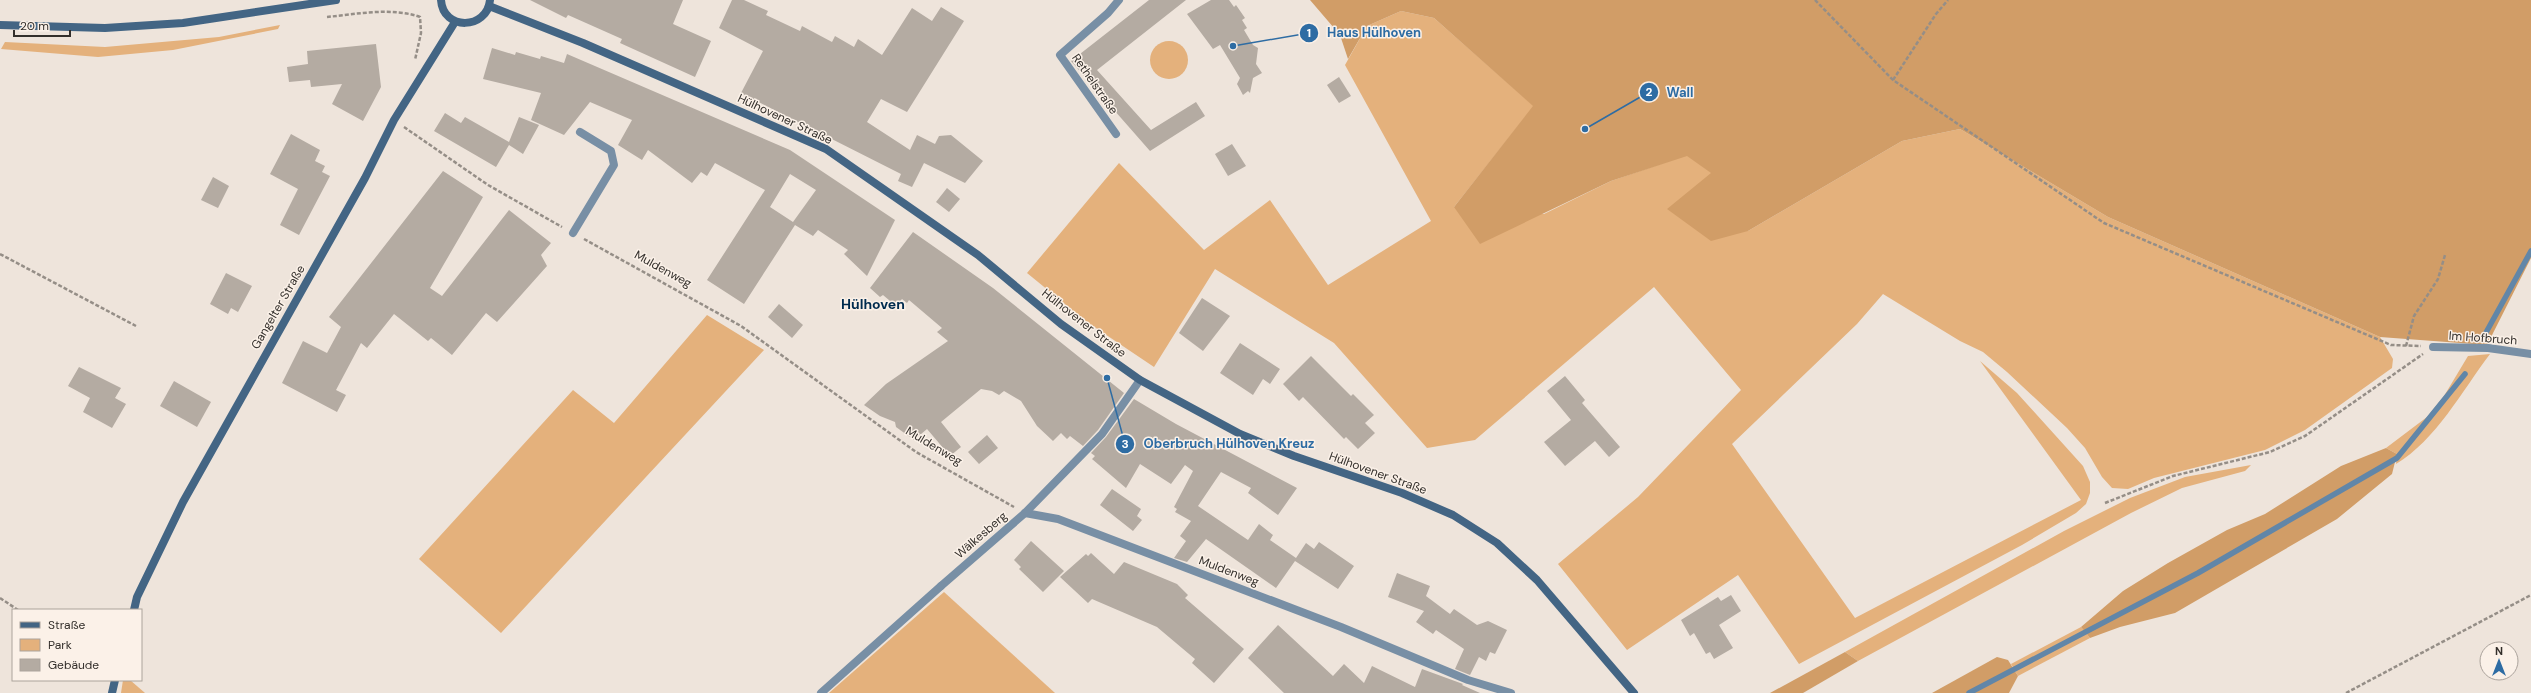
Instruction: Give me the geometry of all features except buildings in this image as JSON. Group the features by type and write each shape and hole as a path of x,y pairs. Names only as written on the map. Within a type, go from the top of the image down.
{"main road":[{"path":"0,25 105,28 183,24 336,0"},
{"path":"441,0 444,11 455,22 462,24 476,22 482,18 489,3"},
{"name":"Hülhovener Straße","path":"489,3 826,149 978,255 1061,324 1140,380 1240,434 1294,456 1402,493 1453,515 1497,543 1537,580 1634,693"},
{"name":"Gangelter Straße","path":"134,609 137,597 183,502 364,178 394,120 455,22"},
{"path":"112,693 115,681"}],"street":[{"name":"Rethelstraße","path":"1116,134 1060,55 1108,13 1119,0"},
{"path":"573,233 614,165 611,151 580,132"},
{"name":"Im Hofbruch","path":"2434,347 2488,348 2531,354"},
{"name":"Wälkesberg","path":"821,693 1025,513 1102,434 1140,380"},
{"name":"Muldenweg","path":"1025,513 1058,519 1342,626 1468,680 1511,693"}],"path":[{"path":"1815,0 1893,80 2104,223 2384,342 2406,346 2434,347"},
{"path":"1893,80 1936,14 1948,0"},
{"path":"324,17 375,13 409,13 420,17 421,33 414,56 416,84"},
{"name":"Muldenweg","path":"394,120 488,185 741,326 916,452 1025,513"},
{"path":"0,254 136,326"},
{"path":"2406,346 2414,316 2438,279 2445,255"},
{"path":"2104,503 2173,476 2270,452 2305,436 2434,347"},
{"path":"2346,693 2531,595"},
{"path":"0,598 16,609"}],"green space":[{"path":"1401,11 1434,18 1534,106 1454,207 1544,214 1611,181 1687,155 1712,173 1748,231 1902,141 1960,129 2108,217 2380,337 2393,359 2392,368 2305,430 2265,450 2154,478 2128,489 2112,488 2102,477 2085,448 2067,428 2007,372 1983,352 1960,341 1883,294 1857,324 1732,444 1855,618 2081,500 1980,361 2017,393 2083,466 2090,482 2090,493 2086,504 2076,513 2022,545 1799,664 1738,575 1627,650 1558,564 1638,497 1741,390 1654,287 1475,440 1427,448 1334,343 1215,269 1154,367 1087,322 1027,273 1119,163 1204,250 1270,200 1328,285 1431,221 1345,65 1367,26"},
{"path":"280,25 278,29 173,50 98,57 1,49 5,42 105,47 219,37"},
{"path":"1165,41 1173,41 1183,46 1187,53 1187,67 1183,74 1173,79 1165,79 1155,74 1153,71 1150,64 1150,56 1155,46 1158,44"},
{"path":"707,315 764,350 501,633 419,559 573,390 614,423"},
{"path":"2490,354 2448,414 2424,442 2396,464 2397,454 2386,448 2427,417 2444,396 2468,356"},
{"path":"2251,465 2245,471 2182,488 2131,513 1858,661 1845,652 2064,531 2130,498 2185,477"},
{"path":"944,592 1055,693 829,693"},
{"path":"2081,627 2090,638 2018,676 2011,664"},
{"path":"123,681 131,681 145,693 121,693"}],"shaded area":[{"path":"1310,0 2531,0 2531,258 2487,345 2380,337 2108,217 1960,129 1902,141 1748,231 1711,241 1667,209 1711,173 1687,156 1611,181 1480,244 1454,207 1533,106 1434,18 1401,11 1367,26 1348,59 1340,35"},
{"path":"2386,448 2397,454 2392,474 2337,519 2175,613 2120,627 2090,638 2081,627 2123,591 2168,563 2227,530 2265,514 2341,466"},
{"path":"1845,652 1858,661 1803,693 1770,693"},
{"path":"1997,657 2008,660 2018,676 2009,693 1932,693"}],"waterway":[{"path":"2483,338 2531,251"},
{"path":"1969,693 2198,573 2397,458 2465,374"}],"place":[{"name":"Haus Hülhoven","path":"1233,46"},
{"name":"Wall","path":"1585,129"},
{"name":"Oberbruch Hülhoven Kreuz","path":"1107,378"}],"district":[{"name":"Hülhoven","path":"873,304"}]}
